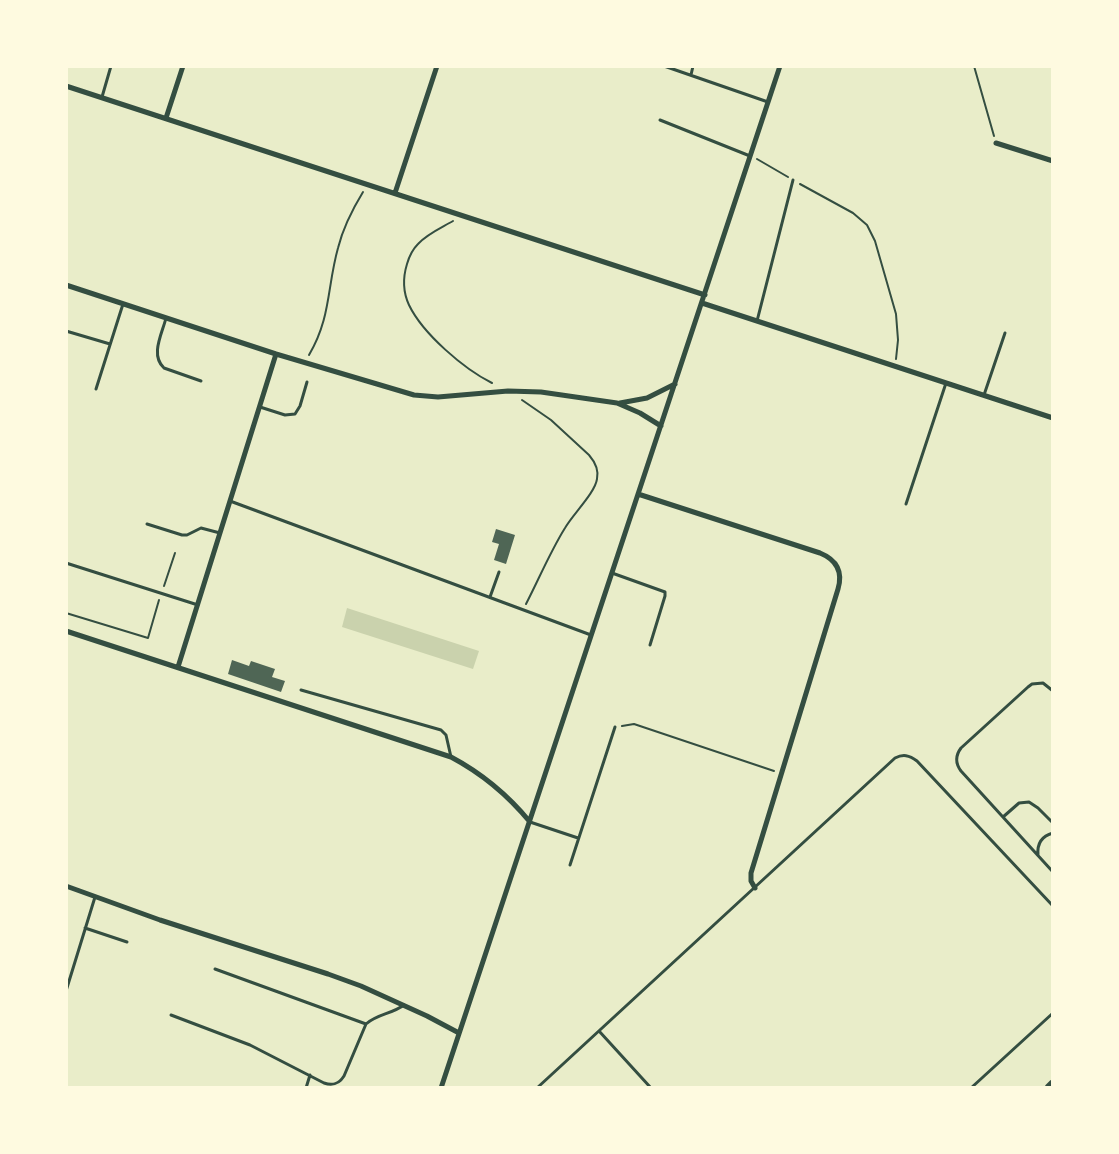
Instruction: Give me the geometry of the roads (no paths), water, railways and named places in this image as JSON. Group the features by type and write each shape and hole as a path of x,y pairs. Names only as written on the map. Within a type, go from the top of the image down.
{"street":[{"path":"166,118 183,66"},
{"path":"395,193 436,66"},
{"path":"441,1088 780,66"},
{"path":"66,86 705,295"},
{"path":"996,143 1053,161"},
{"path":"66,285 276,354 414,395 438,397 508,391 541,392 617,403 647,398 675,384"},
{"path":"702,303 1053,418"},
{"path":"178,667 276,354"},
{"path":"617,403 640,412 661,426"},
{"path":"638,494 820,553 836,563 840,571 840,580 751,873 750,881 755,888"},
{"path":"66,631 451,757 474,769 495,784 530,822"},
{"path":"66,886 226,942 328,974 404,1005 459,1033"},
{"path":"1049,1088 1053,1084"}],"lane":[{"path":"102,97 111,66"},
{"path":"664,66 768,102"},
{"path":"690,75 693,66"},
{"path":"660,120 750,156"},
{"path":"757,321 793,180"},
{"path":"96,389 123,304"},
{"path":"166,318 156,353 160,364 164,368 201,381"},
{"path":"66,331 110,344"},
{"path":"983,395 1006,333"},
{"path":"260,408 285,415 295,414 307,382"},
{"path":"906,504 946,383"},
{"path":"230,501 592,635"},
{"path":"147,524 182,535 187,535 201,528 220,533"},
{"path":"66,563 198,605"},
{"path":"490,597 499,572"},
{"path":"612,573 665,592 650,645"},
{"path":"1053,691 1043,683 1032,684 958,752 956,762 958,767 1053,872"},
{"path":"301,690 441,730 446,735 451,757"},
{"path":"570,865 615,727"},
{"path":"537,1088 895,758 906,755 916,761 1053,906"},
{"path":"1003,817 1019,803 1029,802 1053,823"},
{"path":"530,822 578,838"},
{"path":"1038,855 1039,842 1043,837 1053,833"},
{"path":"66,991 95,897"},
{"path":"85,928 127,942"},
{"path":"215,969 366,1024"},
{"path":"171,1015 250,1045 329,1084 333,1084 341,1080 366,1024 371,1019 388,1014 404,1005"},
{"path":"971,1088 1053,1013"},
{"path":"598,1031 651,1088"},
{"path":"306,1088 310,1075"}]}
